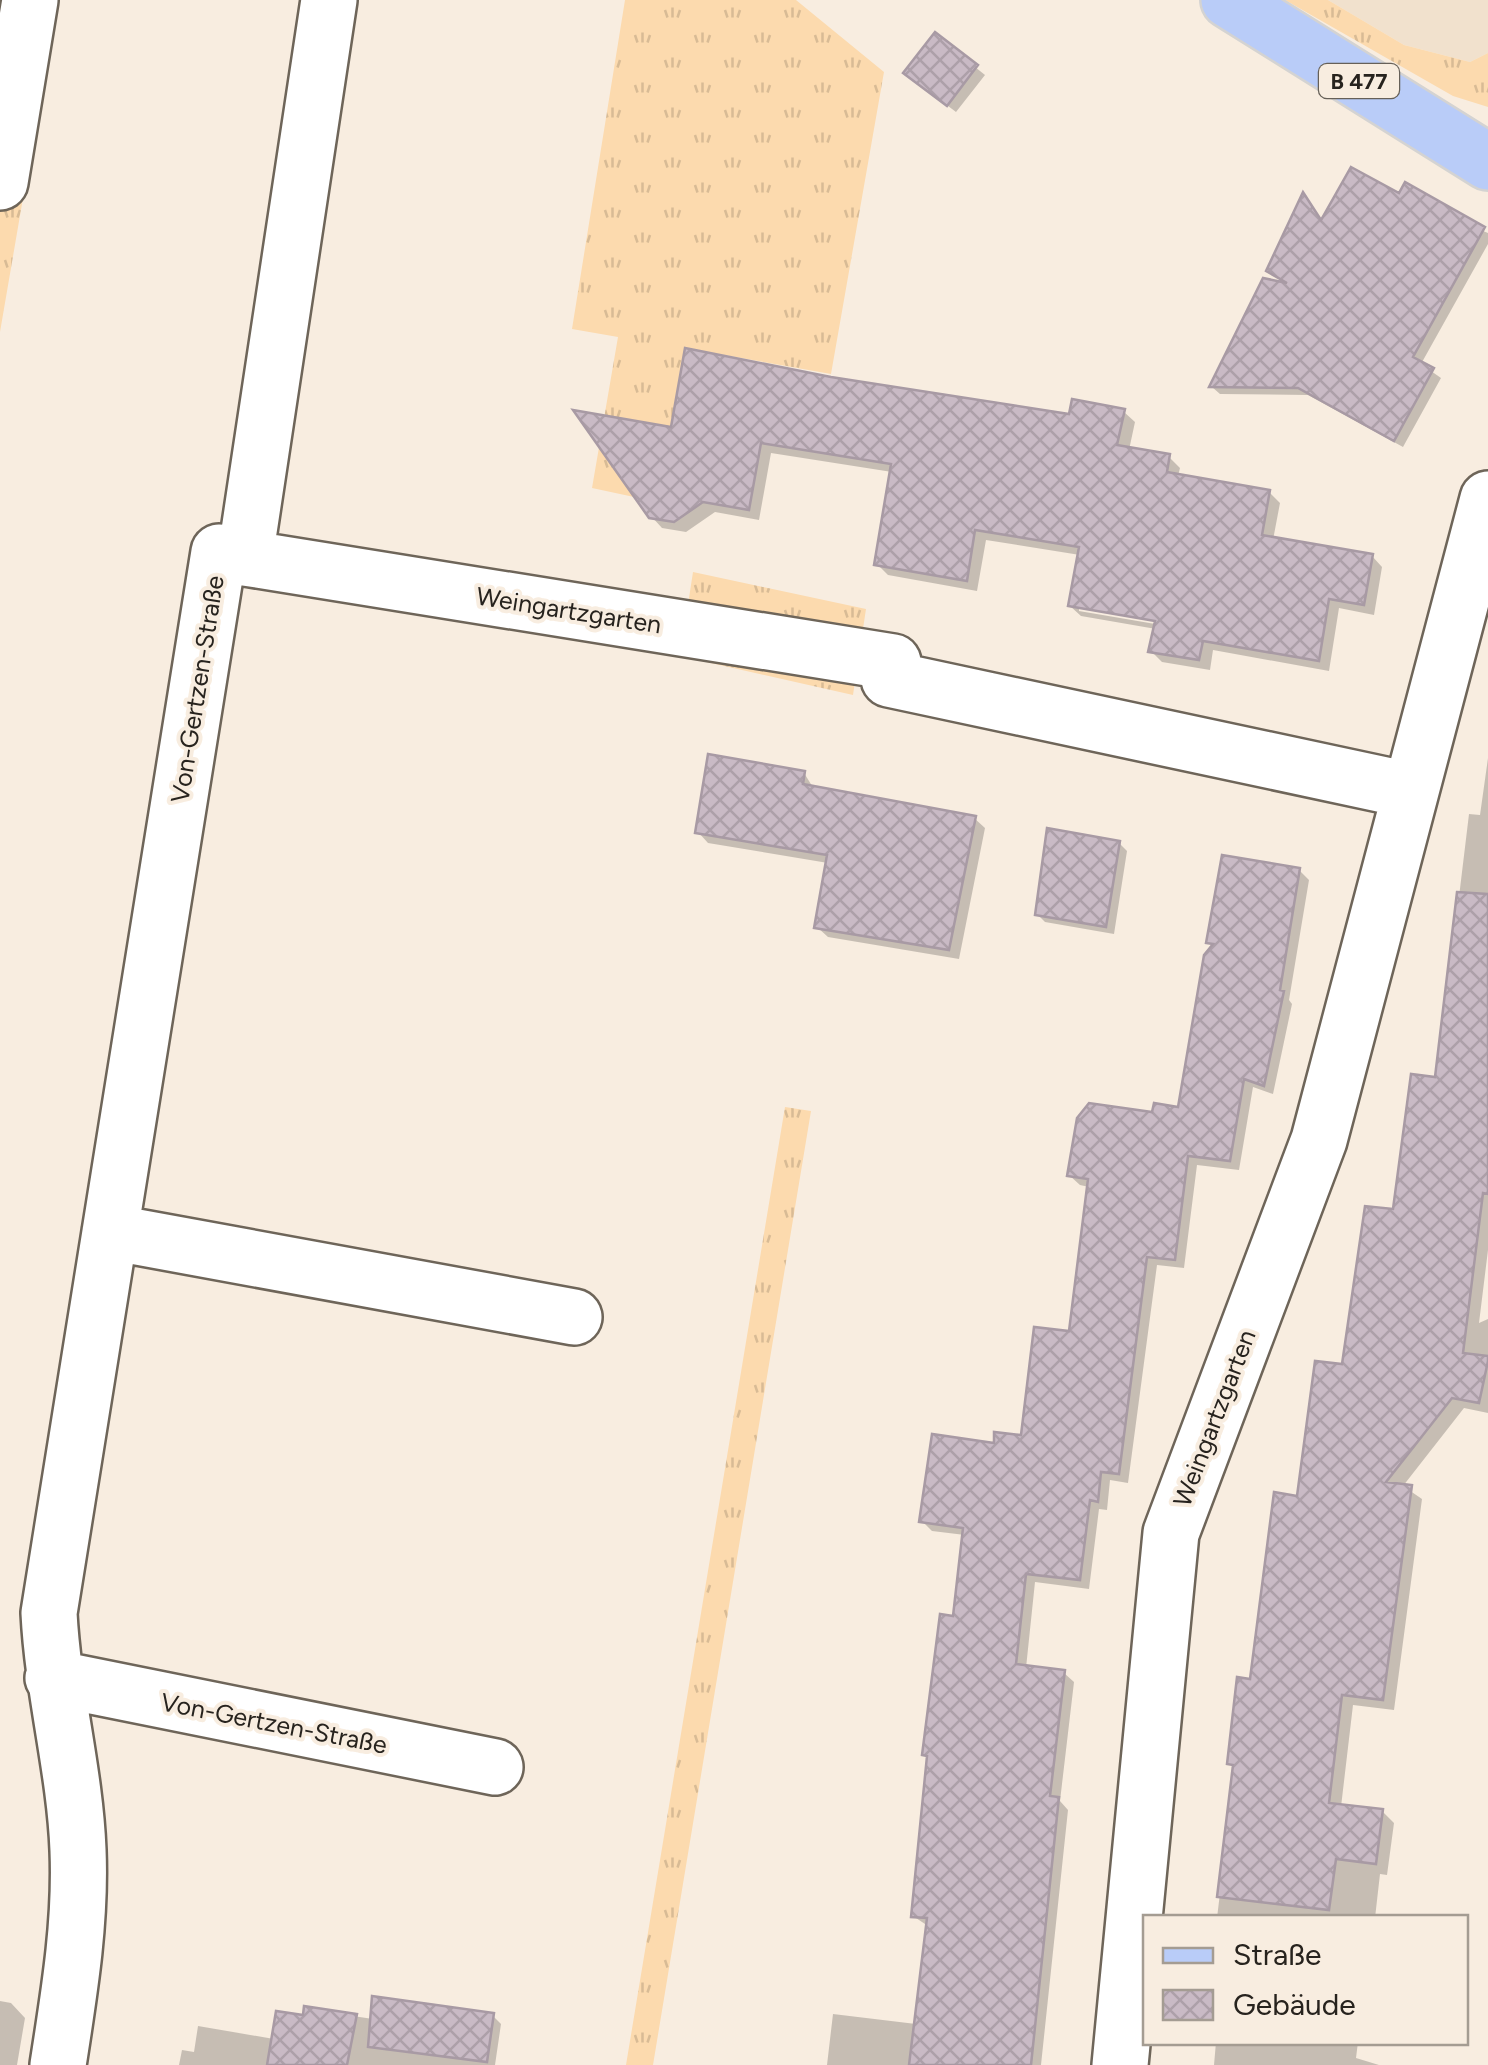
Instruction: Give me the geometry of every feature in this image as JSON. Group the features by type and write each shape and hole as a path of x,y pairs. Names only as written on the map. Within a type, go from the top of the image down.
{"main road":[{"name":"B 477","path":"1229,0 1488,162"}],"street":[{"path":"0,182 30,0"},
{"name":"Von-Gertzen-Straße","path":"58,2065 76,1951 78,1850 52,1678 49,1613 219,552 245,558 329,0"},
{"name":"Weingartzgarten","path":"1120,2065 1171,1533 1319,1140 1408,790 1488,499"},
{"name":"Weingartzgarten","path":"245,558 891,671 1408,790"},
{"path":"110,1232 574,1317"},
{"name":"Von-Gertzen-Straße","path":"52,1678 495,1767"}],"shaded area":[{"path":"1328,0 1488,0 1488,53 1470,62 1404,45"}],"green space":[{"path":"9,0 57,0 0,332 0,46"},
{"path":"625,0 796,0 884,72 831,374 685,348 666,457 639,471 634,497 592,488 618,337 572,329"},
{"path":"1285,0 1328,0 1404,45 1470,62 1488,53 1488,107 1453,96"},
{"path":"693,572 866,609 853,695 680,656"},
{"path":"785,1107 811,1111 653,2065 626,2065"}],"building":[{"path":"935,32 978,65 947,106 903,73"},
{"path":"1351,167 1399,193 1405,182 1485,227 1413,357 1434,368 1394,441 1298,388 1209,387 1263,278 1287,283 1266,271 1303,192 1321,220"},
{"path":"685,348 831,377 1069,414 1072,399 1125,409 1117,445 1170,454 1167,472 1270,490 1262,535 1373,554 1364,605 1329,599 1319,661 1203,641 1199,660 1148,652 1155,621 1068,606 1079,547 975,530 967,581 874,565 891,464 761,443 749,510 703,502 674,522 649,518 573,410 671,427"},
{"path":"708,754 805,771 803,784 976,816 949,950 814,928 827,855 695,833"},
{"path":"1047,828 1120,841 1106,927 1035,915"},
{"path":"1222,855 1300,868 1280,990 1284,991 1264,1086 1244,1079 1230,1161 1188,1156 1175,1260 1147,1257 1119,1474 1101,1472 1098,1502 1090,1500 1080,1580 1026,1574 1016,1664 1065,1670 1050,1796 1059,1797 1031,2065 909,2065 927,1918 911,1917 927,1756 922,1755 940,1614 953,1616 963,1528 919,1522 932,1434 994,1443 994,1432 1021,1435 1034,1327 1069,1331 1088,1179 1067,1176 1077,1118 1089,1103 1152,1112 1154,1103 1178,1107 1204,955 1213,944 1206,943"},
{"path":"1457,892 1488,894 1488,1194 1483,1193 1463,1353 1488,1356 1488,1361 1479,1403 1452,1398 1386,1482 1412,1485 1383,1700 1342,1695 1329,1803 1383,1809 1376,1864 1336,1859 1329,1910 1217,1897 1233,1765 1227,1764 1237,1677 1250,1679 1274,1492 1297,1496 1315,1361 1342,1364 1365,1206 1393,1209 1411,1074 1435,1077"},
{"path":"372,1996 494,2013 487,2062 368,2047"},
{"path":"304,2006 357,2014 347,2065 267,2065 276,2011 303,2015"}]}
